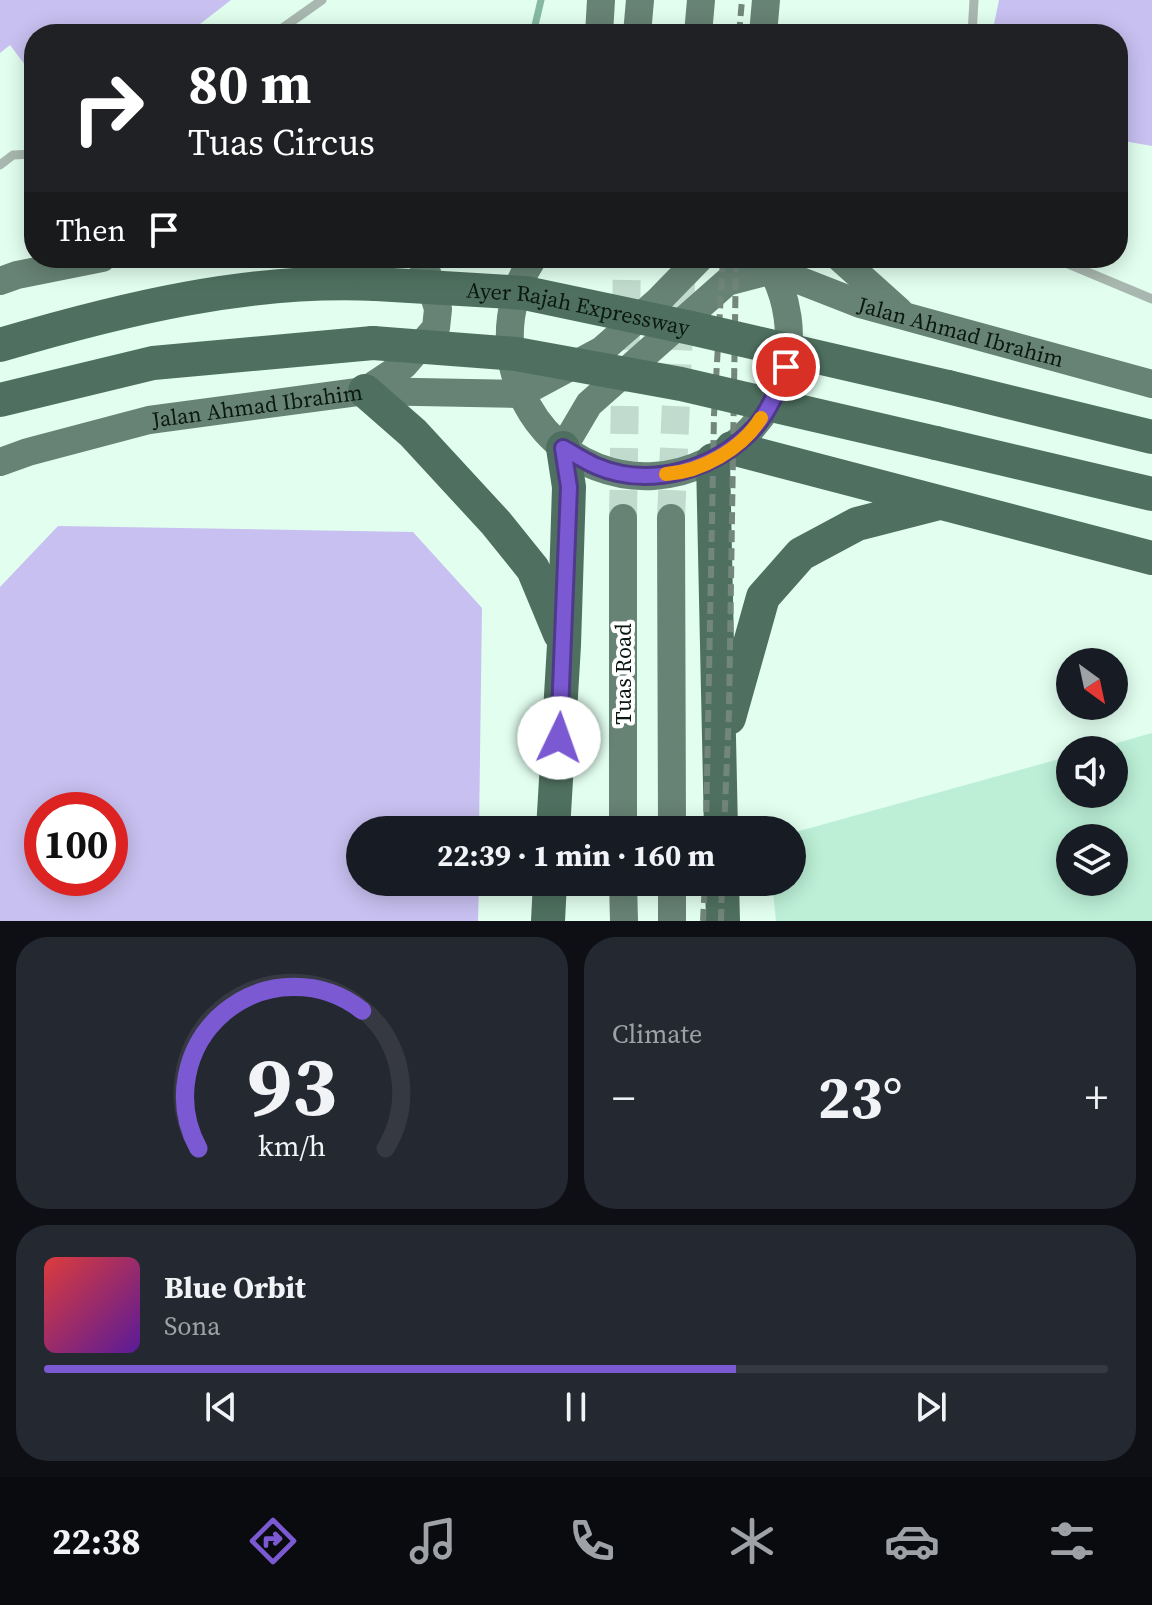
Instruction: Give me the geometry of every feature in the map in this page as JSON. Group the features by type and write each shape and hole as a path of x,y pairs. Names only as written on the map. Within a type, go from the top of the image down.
{"highway":[{"name":"Ayer Rajah Expressway","path":"0,345 188,297 325,282 525,293 948,387 1152,437"},
{"path":"0,400 153,363 373,343 531,357 681,384 1152,494"},
{"path":"365,391 413,433 496,523 533,569 564,645"},
{"path":"554,816 569,487 563,448"},
{"path":"721,816 723,454 939,503 1152,558"},
{"path":"720,741 735,700 763,597 801,554 857,524 939,503"},
{"path":"548,921 549,896"},
{"path":"722,896 723,921"}],"main road":[{"path":"600,24 601,0"},
{"path":"638,24 640,0"},
{"path":"699,24 701,0"},
{"path":"0,281 52,268"},
{"path":"365,391 404,365 436,328 438,309 426,268"},
{"path":"527,268 512,303 508,333 511,364 520,394 542,427 563,448 597,467 636,476 676,473 723,454 757,426 774,398 786,367 790,334 785,301 771,268"},
{"path":"520,394 602,350 690,268"},
{"path":"563,448 589,404 727,282 760,268"},
{"name":"Jalan Ahmad Ibrahim","path":"778,268 860,304 1152,384"},
{"path":"851,268 906,317"},
{"name":"Jalan Ahmad Ibrahim","path":"0,462 149,420 365,391 520,394"},
{"name":"Tuas Road","path":"623,518 623,816"},
{"path":"671,518 672,816"},
{"path":"623,896 624,921"},
{"path":"672,896 672,921"}],"lane":[{"path":"288,24 322,0"},
{"path":"973,24 974,0"},
{"path":"0,165 13,155 24,154"},
{"path":"1078,268 1152,299"}],"green space":[{"path":"1152,733 1152,921 776,921 773,896 806,896 806,829 1056,760 1056,808 1128,808 1128,740"}],"building":[{"path":"0,0 231,0 200,24 24,24 24,64 10,45 0,53"},
{"path":"999,0 1152,0 1152,146 1128,142 1128,24 994,24"},
{"path":"58,526 413,532 482,608 479,816 346,816 346,896 479,896 478,921 0,921 0,587"}],"waterway":[{"path":"535,24 541,0"}],"tunnel":[{"path":"623,518 627,268"},
{"path":"671,518 682,268"}],"railway":[{"path":"740,24 742,0"},
{"path":"706,816 714,415 722,268"},
{"path":"725,816 736,268"},
{"path":"703,921 704,896"},
{"path":"721,921 722,896"}],"slow traffic":[{"path":"666,474 713,460 732,448 757,426 761,418"}],"route":[{"path":"559,738 569,487 563,448 597,467 636,476 676,473 713,460 757,426 774,398 786,367"}]}
